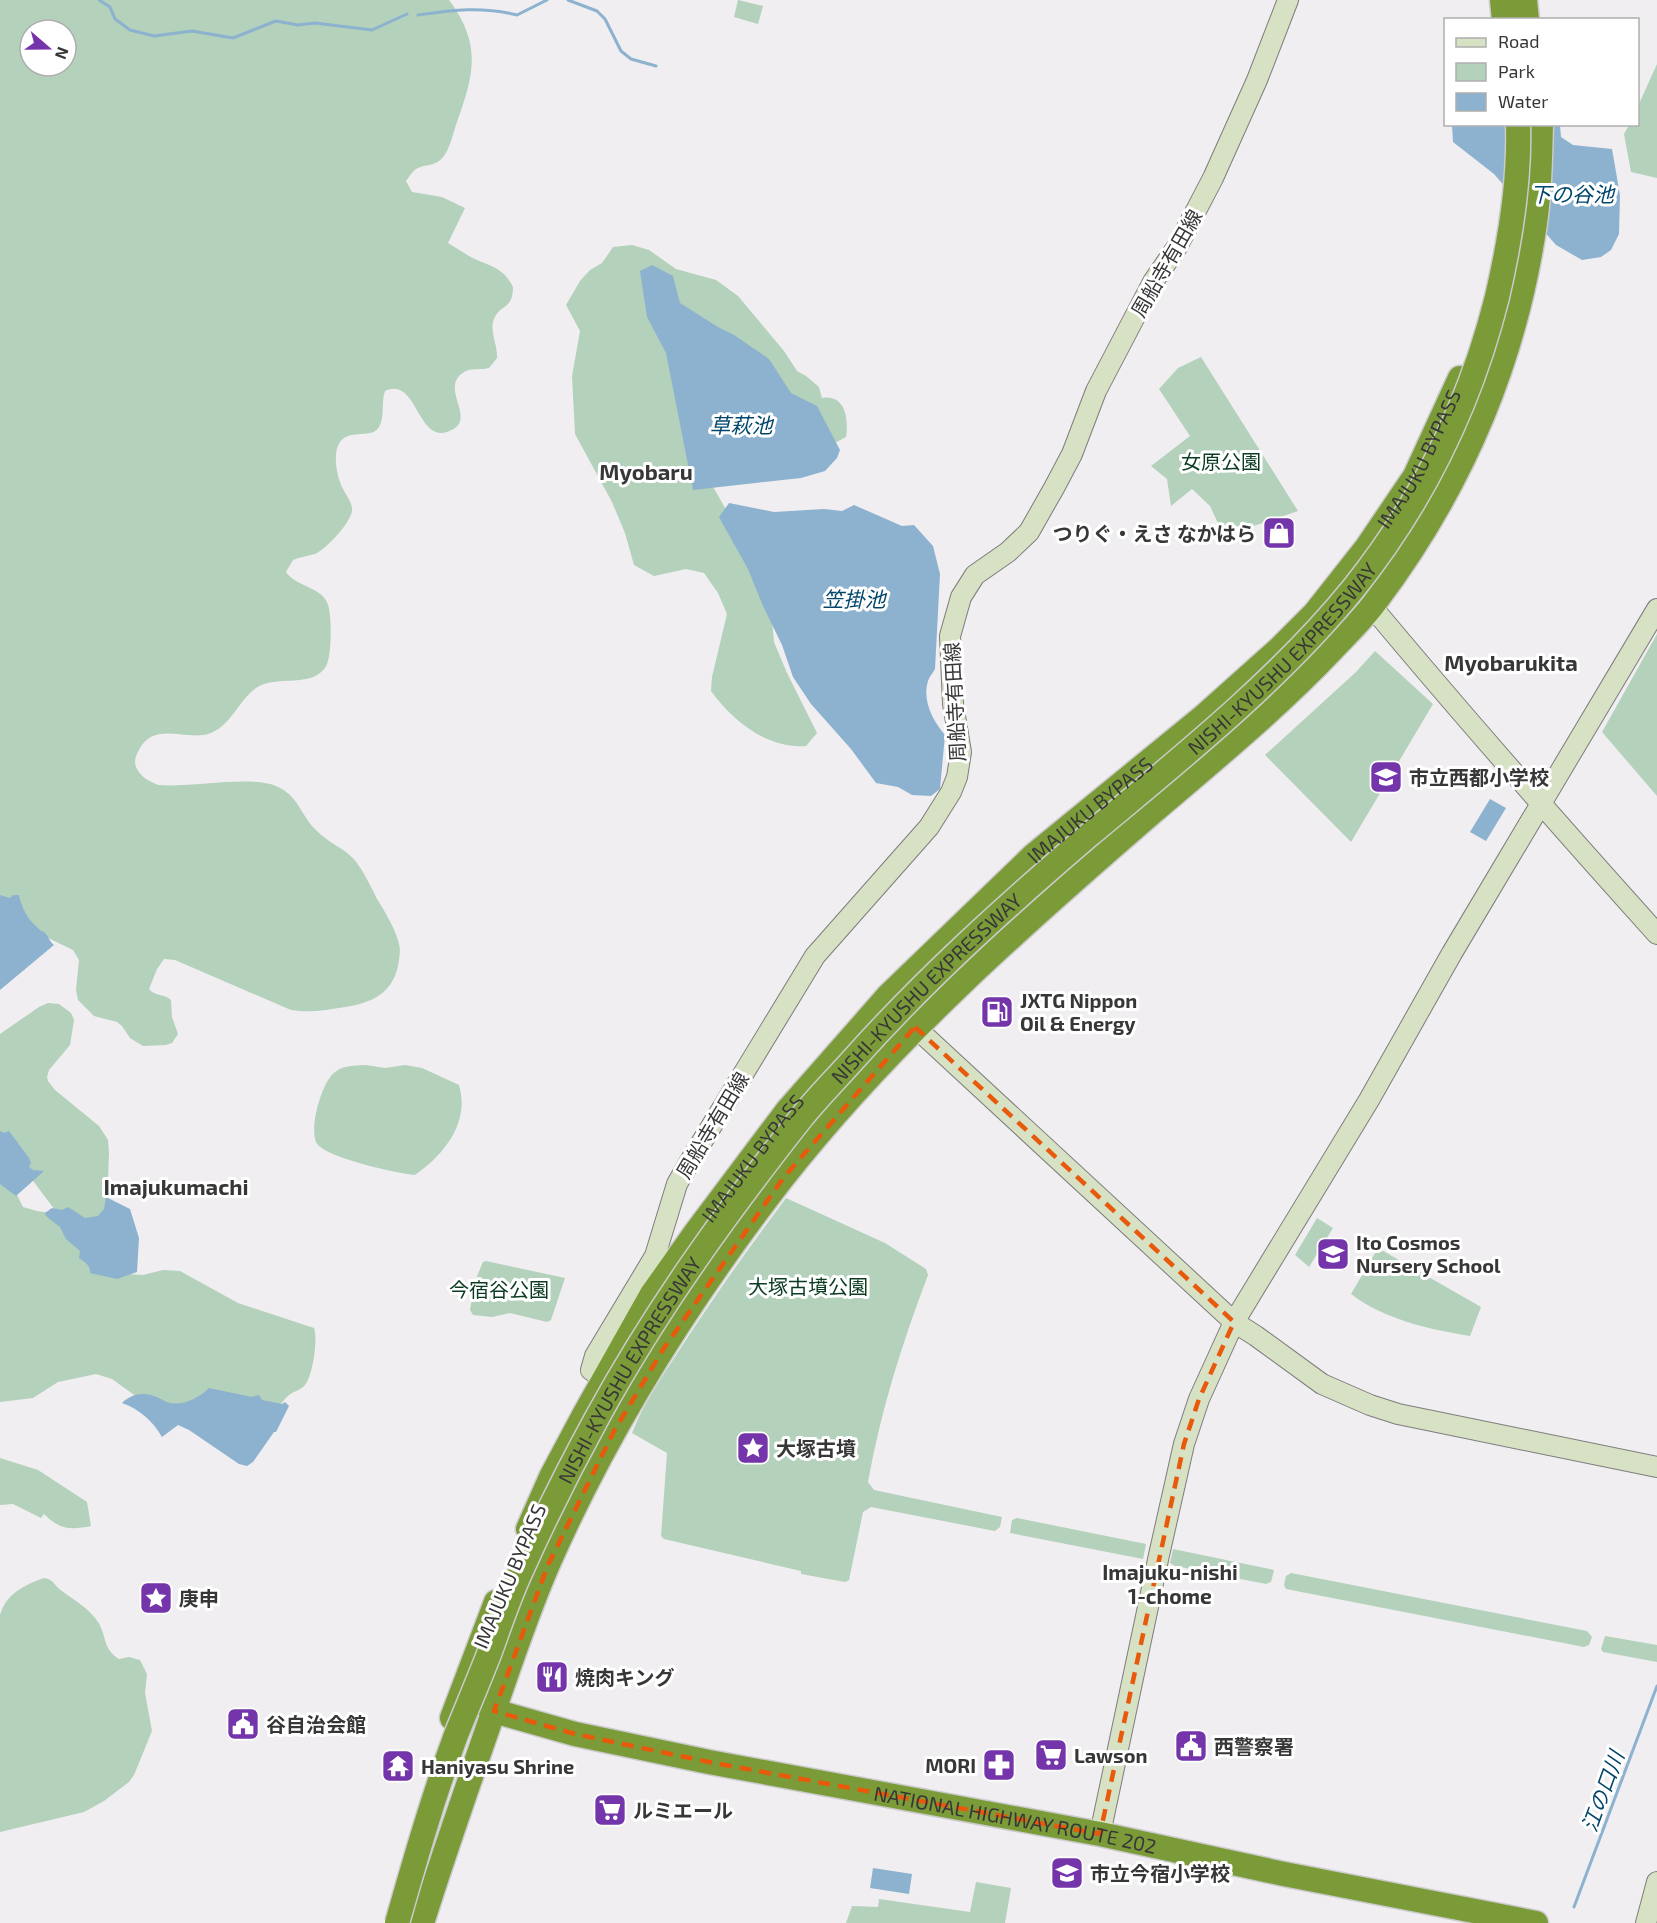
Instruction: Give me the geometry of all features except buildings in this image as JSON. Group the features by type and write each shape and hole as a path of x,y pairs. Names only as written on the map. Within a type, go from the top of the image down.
{"highway":[{"path":"1502,0 1504,18"},
{"path":"1510,0 1512,18"},
{"path":"1525,0 1527,18"},
{"path":"1537,0 1538,18"},
{"name":"IMAJUKU BYPASS","path":"385,1923 411,1834 463,1687 507,1573 551,1477 652,1294 787,1111 888,996 1034,855 1204,716 1279,650 1315,613 1368,547 1415,476 1471,355 1488,297 1502,234 1509,169 1510,126"},
{"name":"NISHI-KYUSHU EXPRESSWAY","path":"397,1923 455,1739 518,1577 597,1417 638,1345 675,1288 806,1112 882,1028 935,973 996,916 1155,780 1289,659 1351,591 1402,520 1450,435 1467,395 1489,328 1510,237 1516,192 1518,126"},
{"name":"NISHI-KYUSHU EXPRESSWAY","path":"414,1923 468,1746 524,1604 609,1424 722,1244 759,1194 821,1119 894,1037 1009,925 1161,795 1300,671 1362,603 1415,529 1463,440 1480,400 1506,322 1523,243 1530,196 1533,126"},
{"name":"IMAJUKU BYPASS","path":"422,1923 446,1845 518,1640 562,1535 614,1431 664,1348 728,1251 784,1177 915,1027 1015,932 1298,686 1370,604 1413,550 1462,466 1498,379 1515,326 1535,223 1541,126"},
{"path":"463,1687 494,1711"},
{"name":"NATIONAL HIGHWAY ROUTE 202","path":"494,1711 575,1734 709,1762 1100,1834 1284,1874 1530,1922"}],"street":[{"name":"周船寺有田線","path":"605,1379 591,1370 595,1356 655,1256 677,1184 688,1163 815,956 929,826 951,792 957,777 961,752 953,704 950,636 961,597 975,575 1008,552 1029,532 1054,488 1072,454 1096,392 1153,282 1177,248 1213,178 1257,80 1288,0"},
{"path":"1370,604 1392,633 1541,806 1657,934"},
{"path":"1100,1834 1155,1569 1184,1444 1199,1399 1234,1322 1369,1100 1452,953 1657,609"},
{"path":"915,1027 1234,1322 1257,1336 1322,1384 1370,1405 1418,1418 1657,1467"},
{"path":"1646,1923 1657,1882"}],"highlighted area":[{"path":"915,1027 1234,1322 1199,1399 1184,1444 1100,1834 709,1762 575,1734 494,1711 548,1565 614,1431 664,1348 784,1177"}],"green space":[{"path":"0,0 449,0 460,16 471,45 472,60 468,89 445,154 437,162 416,169 406,181 412,192 442,197 465,208 448,243 469,256 500,270 513,287 511,300 497,314 493,323 497,358 489,368 468,370 458,378 455,386 460,420 457,427 447,432 437,432 429,428 411,400 404,392 396,389 385,391 382,419 375,431 346,437 337,448 337,469 341,484 351,504 351,514 338,534 325,547 315,554 293,560 286,572 296,581 321,594 328,605 331,638 325,668 310,678 273,682 256,688 224,724 211,733 154,736 140,748 135,761 141,775 158,785 251,782 265,783 284,790 315,829 353,858 363,872 390,920 400,947 395,976 391,984 372,1000 325,1010 298,1011 175,960 164,959 149,989 171,1000 172,1017 178,1034 172,1043 143,1046 130,1038 117,1022 94,1016 78,1000 76,990 79,960 73,950 44,936 0,898"},
{"path":"738,0 763,6 758,24 734,17"},
{"path":"1657,64 1657,178 1631,172 1624,134 1628,126 1639,126 1639,104"},
{"path":"632,245 649,250 676,269 716,280 738,296 784,351 797,371 819,387 822,398 836,400 844,409 847,422 846,437 831,445 672,354 699,462 733,522 771,608 774,642 817,733 806,746 778,743 752,731 730,713 711,691 712,677 727,614 718,593 704,573 686,569 654,576 634,565 625,533 612,502 575,434 572,376 580,331 566,305 580,281 590,270 602,263 613,247"},
{"name":"女原公園","path":"1201,357 1298,511 1224,536 1210,506 1192,489 1171,506 1167,479 1151,466 1190,436 1159,389 1178,368"},
{"path":"1657,634 1657,796 1602,732"},
{"path":"1375,651 1433,704 1351,842 1265,755 1356,672"},
{"path":"48,1003 59,1004 71,1013 74,1020 70,1045 49,1070 48,1081 55,1090 99,1126 108,1140 107,1208 100,1218 84,1220 55,1210 0,1137 0,1034"},
{"path":"366,1065 385,1068 405,1065 422,1068 459,1085 461,1112 458,1124 445,1147 415,1175 349,1160 325,1150 318,1145 315,1139 315,1119 321,1096 330,1077 342,1068"},
{"path":"0,1174 14,1189 23,1207 56,1214 111,1273 143,1275 163,1270 180,1271 238,1303 314,1328 314,1357 305,1385 289,1395 279,1406 204,1398 172,1407 137,1397 112,1379 96,1374 58,1382 33,1398 0,1402"},
{"name":"大塚古墳公園","path":"786,1198 885,1243 926,1269 928,1275 893,1377 868,1482 874,1490 1002,1517 1000,1527 995,1531 871,1507 863,1512 849,1580 845,1582 801,1574 801,1571 664,1539 661,1536 667,1453 632,1433 648,1399 694,1327"},
{"path":"1317,1218 1333,1228 1309,1267 1295,1255"},
{"path":"1378,1248 1481,1307 1470,1336 1393,1317 1378,1311 1351,1294"},
{"name":"今宿谷公園","path":"483,1262 565,1278 551,1320 547,1322 510,1313 492,1317 473,1315 470,1310 475,1281"},
{"path":"0,1458 38,1470 87,1502 91,1526 66,1528 44,1514 41,1518 13,1504 0,1505"},
{"path":"1017,1518 1146,1544 1143,1559 1010,1533 1012,1520"},
{"path":"1173,1549 1274,1570 1271,1582 1266,1584 1175,1566 1170,1563"},
{"path":"1291,1573 1587,1631 1592,1637 1589,1645 1584,1647 1286,1589 1284,1585 1286,1576"},
{"path":"44,1578 52,1581 94,1617 101,1627 107,1646 114,1655 119,1659 129,1657 140,1660 147,1674 145,1693 152,1731 134,1775 129,1782 104,1801 84,1812 0,1832 0,1615 11,1596"},
{"path":"1605,1636 1657,1645 1657,1662 1603,1652 1601,1649"},
{"path":"976,1882 1011,1888 1005,1923 846,1923 852,1906 878,1907 879,1899 970,1912"}],"water":[{"name":"下の谷池","path":"1452,126 1560,126 1561,137 1573,145 1612,149 1620,195 1619,234 1611,250 1601,257 1582,260 1556,245 1494,174 1453,142"},
{"name":"草萩池","path":"652,265 673,276 680,303 769,359 791,393 817,406 840,450 837,458 825,471 801,478 693,490 666,353 647,317 640,271"},
{"name":"笠掛池","path":"729,503 774,512 824,509 842,511 854,505 902,526 914,525 933,546 940,574 935,669 928,681 926,696 933,717 945,735 940,789 931,796 912,795 898,787 876,783 851,749 811,704 793,677 782,645 748,569 719,517"},
{"path":"1490,799 1506,808 1486,841 1470,832"},
{"path":"0,895 10,898 13,895 19,895 28,917 54,945 0,990"},
{"path":"0,1131 4,1133 9,1131 29,1158 31,1163 29,1167 33,1170 44,1171 16,1196 0,1184"},
{"path":"106,1197 130,1209 139,1238 137,1272 117,1279 90,1273 88,1266 79,1258 80,1251 66,1239 60,1227 45,1213 52,1208 62,1210 68,1207 85,1218 98,1216 104,1209"},
{"path":"209,1388 252,1397 259,1395 262,1400 282,1404 285,1402 289,1406 276,1432 253,1462 247,1466 239,1464 178,1425 162,1437 145,1416 122,1403 134,1395 147,1394 170,1403 181,1403 201,1395"},
{"path":"873,1868 912,1874 909,1894 870,1888"}],"waterway":[{"path":"99,0 110,7 115,19 130,30 154,36 192,31 233,38 276,21 298,25 315,23 372,30 407,14"},
{"path":"418,15 455,10 492,10 517,15 547,0"},
{"path":"568,0 597,11 605,19 621,51 631,59 656,66"},
{"name":"江の口川","path":"1574,1907 1657,1686"}],"place":[{"name":"つりぐ・えさ なかはら","path":"1279,533"},
{"name":"市立西都小学校","path":"1386,777"},
{"name":"JXTG Nippon Oil & Energy","path":"997,1012"},
{"name":"Ito Cosmos Nursery School","path":"1333,1254"},
{"name":"大塚古墳","path":"753,1448"},
{"name":"庚申","path":"156,1598"},
{"name":"焼肉キング","path":"552,1677"},
{"name":"谷自治会館","path":"243,1724"},
{"name":"西警察署","path":"1191,1746"},
{"name":"Lawson","path":"1051,1755"},
{"name":"MORI","path":"999,1765"},
{"name":"Haniyasu Shrine","path":"398,1766"},
{"name":"ルミエール","path":"610,1810"},
{"name":"市立今宿小学校","path":"1067,1873"}],"district":[{"name":"Myobaru","path":"646,471"},
{"name":"Myobarukita","path":"1511,662"},
{"name":"Imajukumachi","path":"176,1186"},
{"name":"Imajuku-nishi 1-chome","path":"1170,1583"}]}
